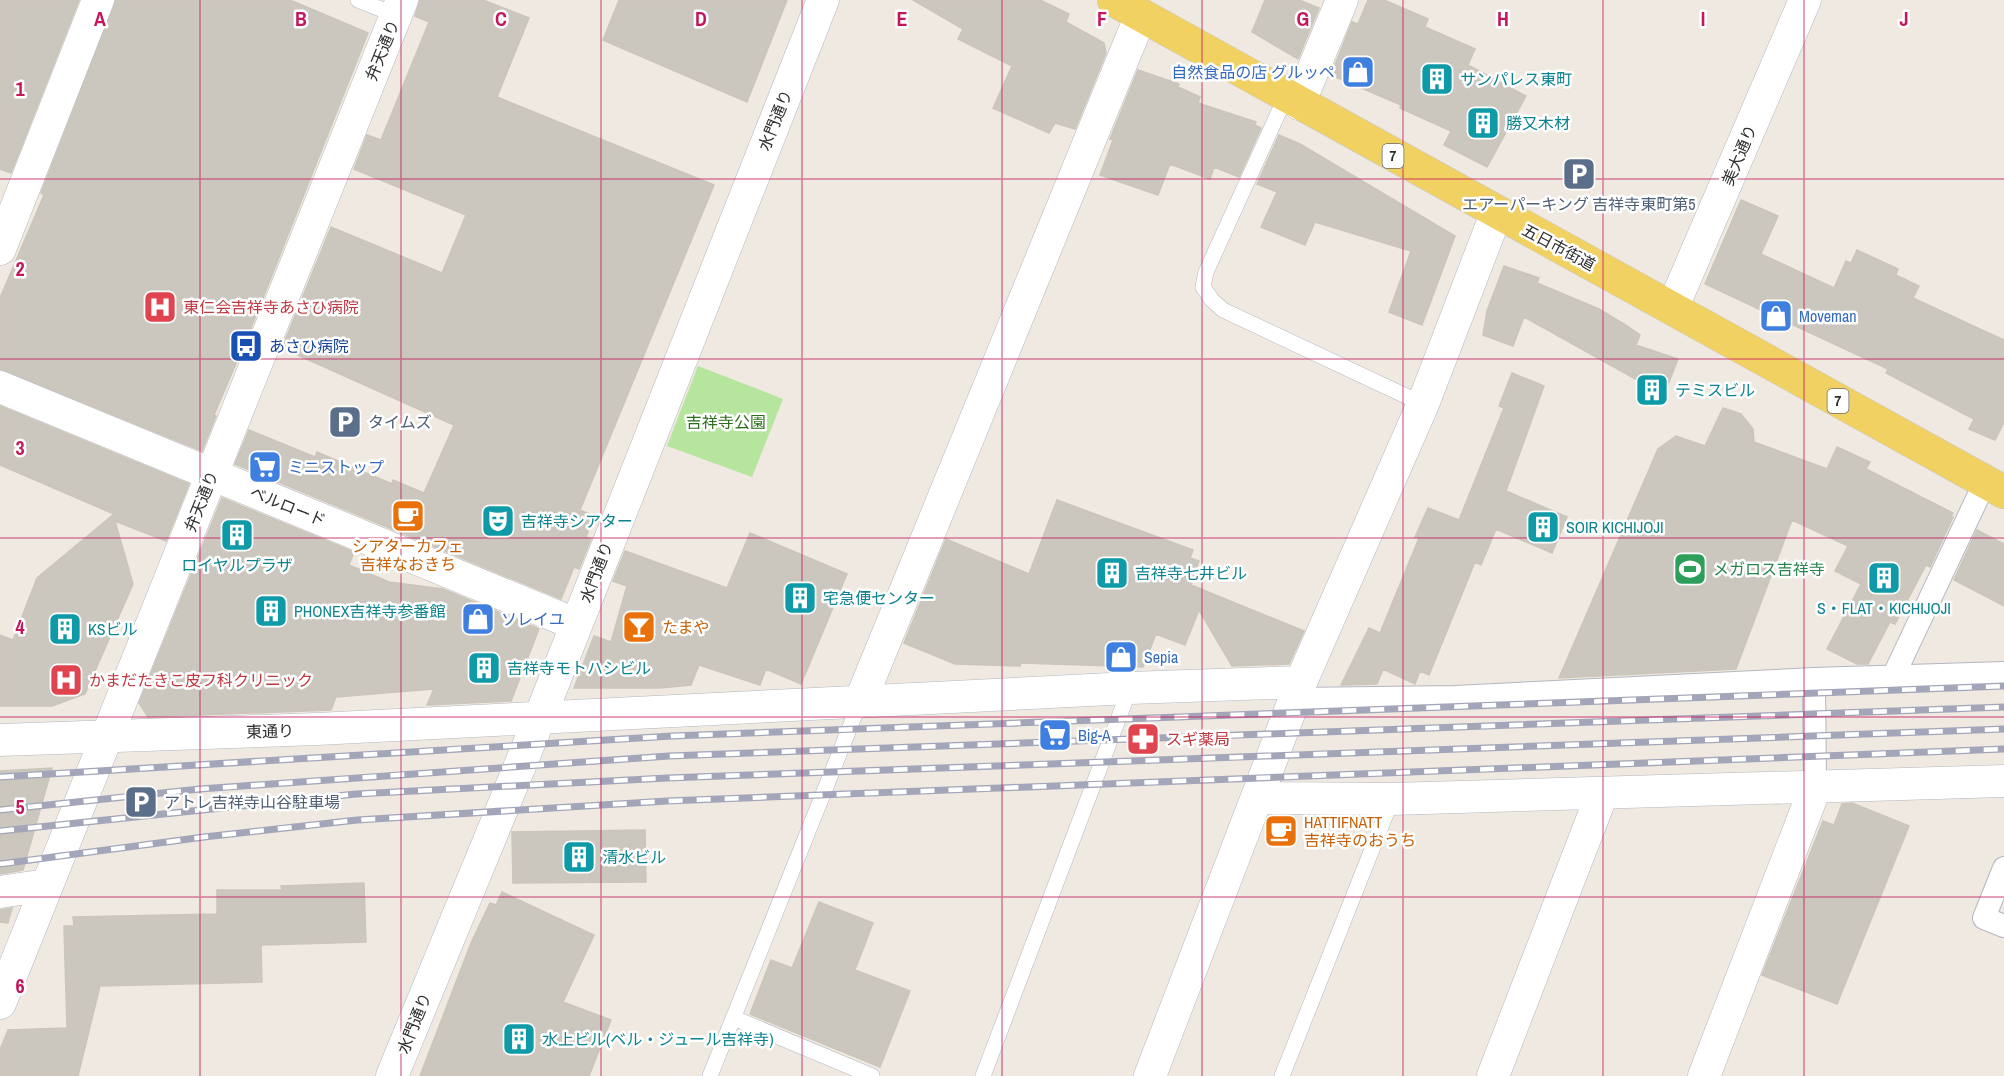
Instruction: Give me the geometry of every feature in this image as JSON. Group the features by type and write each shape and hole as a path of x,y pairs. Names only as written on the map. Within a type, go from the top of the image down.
{"main road":[{"name":"五日市街道","path":"1128,8 1496,214 1995,487"}],"street":[{"path":"0,249 98,0"},
{"name":"水門通り","path":"392,1076 540,717 823,0"},
{"path":"1292,100 1342,0"},
{"name":"美大通り","path":"1672,309 1805,0"},
{"name":"弁天通り","path":"0,1003 399,8"},
{"path":"860,702 1128,8"},
{"path":"1150,1076 1298,690 1423,404 1496,214"},
{"name":"ベルロード","path":"0,387 575,624"},
{"path":"1893,677 1995,487"},
{"path":"1298,690 1455,697 1814,679 2004,673"},
{"path":"1704,1076 1815,788 1814,679"},
{"name":"東通り","path":"0,740 317,729 1130,688 1298,690"},
{"path":"1257,798 1392,799 2004,781"},
{"path":"1493,1076 1602,794"},
{"path":"2004,868 1984,918 2004,927"},
{"path":"0,892 47,885"}],"lane":[{"path":"358,0 399,8"},
{"path":"1292,100 1206,272 1203,287 1223,310 1423,404"},
{"path":"983,1076 1130,688"},
{"path":"710,1076 860,702"},
{"path":"1282,1076 1392,799"},
{"path":"734,1018 872,1076"}],"green space":[{"name":"吉祥寺公園","path":"698,366 783,399 752,477 667,446"}],"building":[{"path":"0,0 79,0 11,173 0,169"},
{"path":"116,0 290,0 368,33 249,333 214,415 216,416 202,451 0,369 0,298 44,195 41,193"},
{"path":"420,0 483,0 529,18 497,97 714,185 580,510 594,516 586,537 591,539 579,569 574,567 561,599 235,464 249,430 315,457 317,452 392,484 393,480 424,493 454,425 282,348 331,227 442,273 466,215 354,169 367,135 381,140 429,22 415,16"},
{"path":"619,0 787,0 747,102 603,40"},
{"path":"913,0 1040,0 1069,14 1066,22 1104,43 1106,53 1075,129 1055,123 1049,133 993,108 1012,66 958,39 963,29"},
{"path":"1265,0 1299,0 1319,8 1298,59 1252,32"},
{"path":"1368,0 1384,0 1428,19 1425,27 1475,49 1468,65 1526,96 1487,167 1444,145 1451,131 1400,108 1401,105 1331,75 1352,22 1358,24"},
{"path":"1138,70 1179,84 1178,87 1200,97 1198,103 1256,122 1255,125 1261,128 1239,177 1214,167 1210,179 1170,164 1158,195 1100,175 1113,140 1110,139"},
{"path":"1279,135 1300,144 1455,236 1422,325 1389,312 1411,251 1315,222 1305,245 1261,227 1277,192 1257,184"},
{"path":"1741,200 1778,216 1761,254 1834,288 1846,261 1851,263 1857,250 1898,269 1896,275 1919,286 1913,298 2004,340 2004,422 1995,440 1969,429 1974,419 1886,373 1888,369 1705,284"},
{"path":"1504,266 1539,278 1537,283 1599,309 1640,335 1636,345 1678,359 1664,395 1524,317 1513,346 1483,335 1487,311"},
{"path":"1512,373 1544,386 1506,491 1567,517 1552,553 1496,529 1481,565 1475,562 1429,675 1420,671 1415,684 1383,669 1377,684 1341,685 1369,628 1380,633 1419,538 1415,537 1428,508 1459,520 1504,408 1499,406"},
{"path":"0,406 189,484 166,541 115,521 133,584 85,694 52,706 0,706 0,635 13,640 37,578 114,514 0,465"},
{"name":"メガロス吉祥寺","path":"1723,408 1741,414 1753,429 1754,442 1827,469 1837,447 1870,462 1866,469 1953,513 1930,567 1926,565 1895,624 1890,622 1868,664 1857,664 1827,649 1861,584 1835,571 1848,546 1792,520 1736,669 1559,678 1658,449 1676,436 1705,446"},
{"path":"222,498 354,552 349,565 389,582 443,589 539,629 511,701 427,705 434,689 336,697 331,710 148,717 139,703"},
{"path":"1057,500 1193,550 1190,558 1199,561 1191,585 1304,631 1289,664 1232,666 1199,610 1185,645 1156,634 1143,667 1021,663 1020,666 955,664 904,643 946,539 1029,574"},
{"path":"1977,530 2004,544 2004,606 1954,580"},
{"path":"750,533 847,574 801,684 766,669 760,685 699,665 691,685 660,688 574,688 594,636 611,642 627,586 613,581 625,551 727,588"},
{"path":"52,768 23,870 0,874 0,771"},
{"path":"1852,803 1909,826 1837,1004 1762,975 1823,821 1834,825 1842,804"},
{"name":"清水ビル","path":"645,830 646,882 513,883 512,832"},
{"path":"364,883 366,942 261,945 262,982 100,986 78,1076 0,1076 0,1050 8,1030 67,1028 64,926 74,926 73,917 217,914 217,890 282,890 281,886"},
{"name":"水上ビル(ベル・ジュール吉祥寺)","path":"502,892 594,935 563,1002 611,1020 589,1076 420,1076 471,943 490,903 496,905"},
{"path":"819,902 873,923 855,970 910,991 880,1067 750,1014 771,960 792,968"},
{"path":"12,908 8,923 0,922 0,910"}],"railway":[{"path":"0,777 672,736 2004,686"},
{"path":"0,810 200,789 669,756 2004,707"},
{"path":"0,831 356,794 667,778 2004,729"},
{"path":"0,864 204,837 357,820 667,801 2004,749"}],"place":[{"name":"自然食品の店 グルッペ","path":"1358,72"},
{"name":"サンパレス東町","path":"1437,79"},
{"name":"勝又木材","path":"1483,123"},
{"name":"エアーパーキング 吉祥寺東町第5","path":"1579,174"},
{"name":"東仁会吉祥寺あさひ病院","path":"160,307"},
{"name":"Moveman","path":"1776,316"},
{"name":"あさひ病院","path":"246,346"},
{"name":"テミスビル","path":"1652,390"},
{"name":"タイムズ","path":"345,422"},
{"name":"ミニストップ","path":"265,467"},
{"name":"シアターカフェ 吉祥なおきち","path":"408,516"},
{"name":"吉祥寺シアター","path":"498,521"},
{"name":"SOIR KICHIJOJI","path":"1543,527"},
{"name":"ロイヤルプラザ","path":"237,535"},
{"name":"メガロス吉祥寺","path":"1690,569"},
{"name":"吉祥寺七井ビル","path":"1112,573"},
{"name":"S・FLAT・KICHIJOJI","path":"1884,578"},
{"name":"宅急便センター","path":"800,598"},
{"name":"PHONEX吉祥寺参番館","path":"271,611"},
{"name":"ソレイユ","path":"478,619"},
{"name":"たまや","path":"639,627"},
{"name":"KSビル","path":"65,629"},
{"name":"Sepia","path":"1121,657"},
{"name":"吉祥寺モトハシビル","path":"484,668"},
{"name":"かまだたきこ皮フ科クリニック","path":"66,680"},
{"name":"Big-A","path":"1055,735"},
{"name":"スギ薬局","path":"1143,739"},
{"name":"アトレ吉祥寺山谷駐車場","path":"141,802"},
{"name":"HATTIFNATT 吉祥寺のおうち","path":"1281,831"},
{"name":"清水ビル","path":"579,857"},
{"name":"水上ビル(ベル・ジュール吉祥寺)","path":"519,1039"}]}
